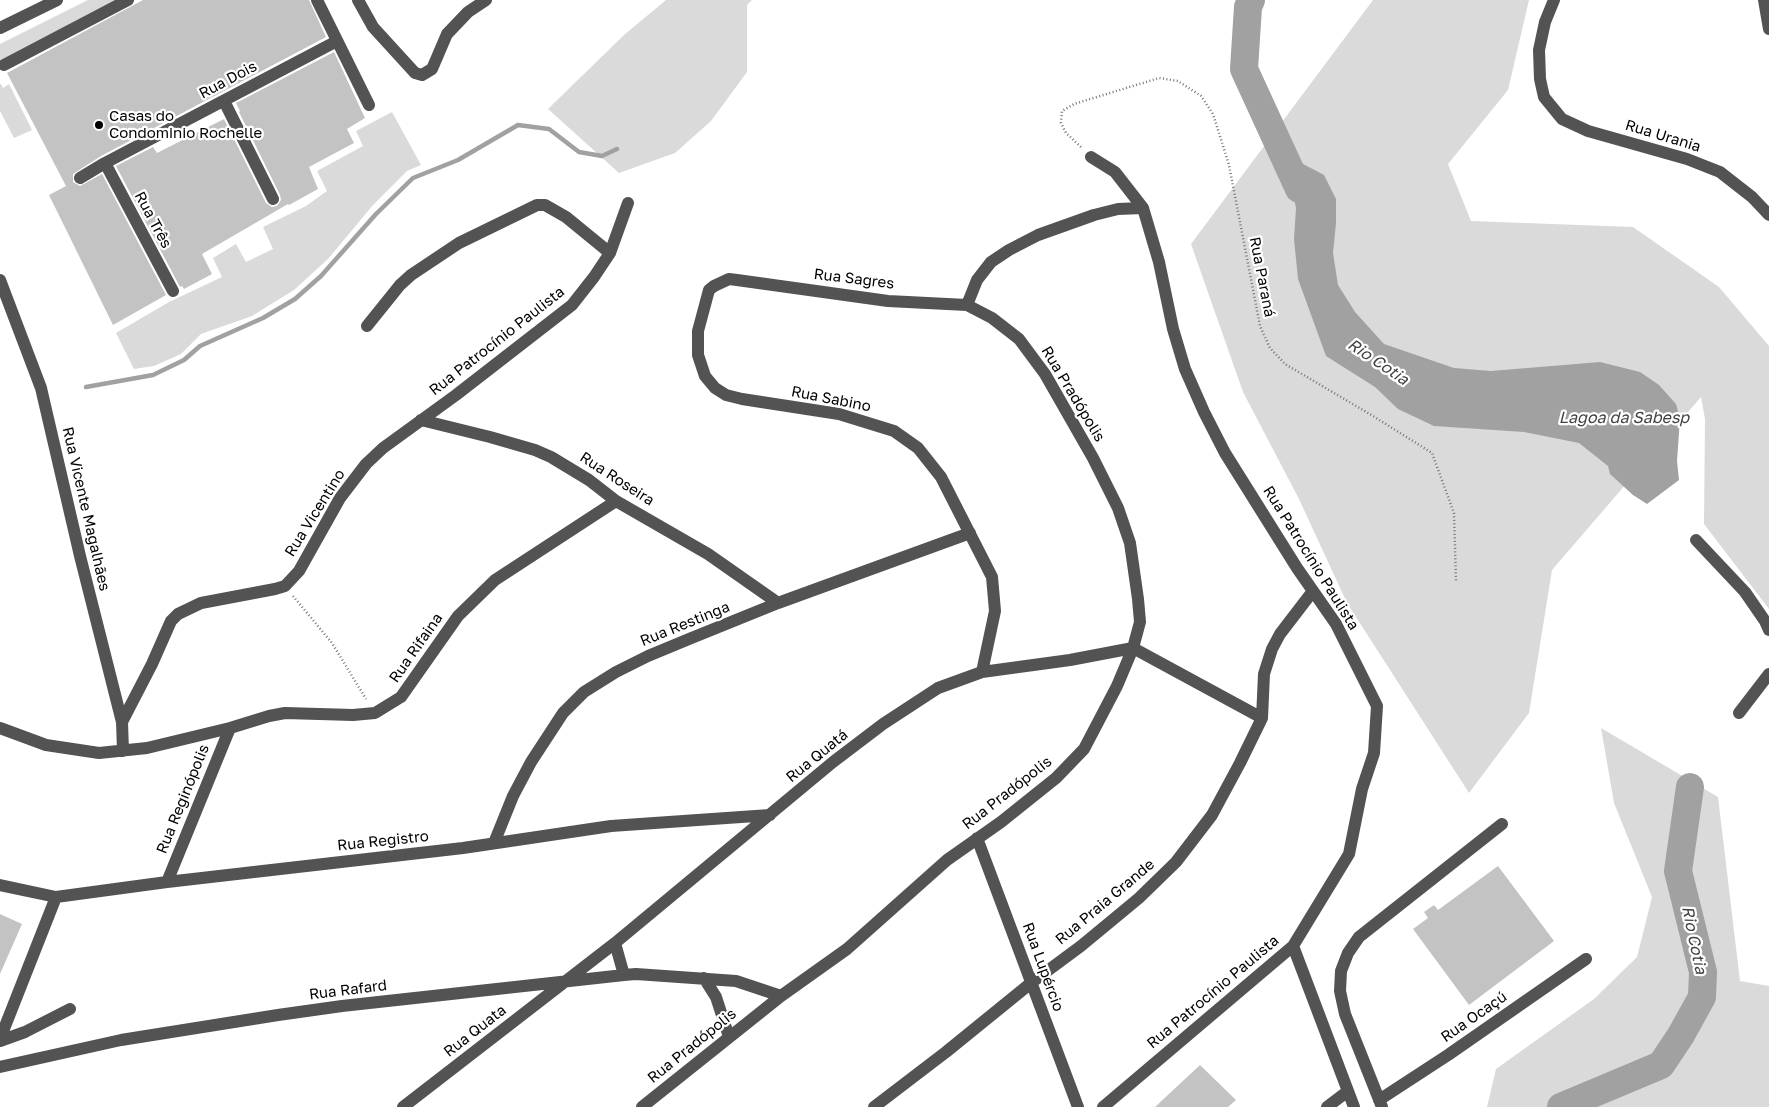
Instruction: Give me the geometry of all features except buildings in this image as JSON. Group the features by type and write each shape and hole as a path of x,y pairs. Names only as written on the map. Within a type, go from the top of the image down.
{"street":[{"path":"0,28 57,0"},
{"path":"4,64 128,0"},
{"path":"317,0 369,104"},
{"path":"358,0 373,27 415,73 422,75 432,69 447,34 468,12 486,0"},
{"name":"Rua Urania","path":"1554,0 1545,22 1539,50 1540,80 1544,97 1562,119 1588,131 1687,159 1720,172 1752,197 1769,215"},
{"path":"1764,0 1769,30"},
{"name":"Rua Dois","path":"80,178 104,163 337,41"},
{"path":"224,101 273,199"},
{"path":"1091,157 1115,172 1143,208"},
{"name":"Rua Três","path":"104,163 173,291"},
{"name":"Rua Patrocínio Paulista","path":"421,420 534,336 572,305 610,253 628,203"},
{"path":"367,326 411,274 459,243 537,205 545,204 566,217 610,253"},
{"path":"967,305 977,280 990,262 1009,250 1038,235 1094,215 1118,209 1143,208"},
{"name":"Rua Patrocínio Paulista","path":"1103,1107 1293,946 1349,854 1362,789 1374,753 1376,716 1376,706 1336,624 1225,453 1188,377 1173,329 1159,262 1143,208"},
{"name":"Rua Sabino","path":"737,280 729,279 720,282 709,290 698,331 698,355 705,376 715,388 726,395 839,414 894,431 918,448 941,476 992,577 995,611 982,672"},
{"name":"Rua Vicente Magalhães","path":"0,280 41,388 80,556 122,722 123,751"},
{"name":"Rua Sagres","path":"737,280 888,301 967,305"},
{"name":"Rua Pradópolis","path":"642,1107 781,996 847,949 947,860 1001,822 1056,778 1084,749 1117,686 1133,648 1140,622 1138,599 1130,543 1118,508 1093,458 1045,374 1019,339 992,318 967,305"},
{"name":"Rua Roseira","path":"421,420 535,450 589,480 616,500 708,554 778,603"},
{"name":"Rua Vicentino","path":"285,586 299,570 340,498 366,464 383,448 421,420"},
{"name":"Rua Rifaina","path":"0,728 46,745 99,753 155,746 285,713 375,713 402,697 458,616 495,580 616,500"},
{"name":"Rua Restinga","path":"494,843 513,796 531,762 563,713 584,692 616,672 648,656 778,603 970,533"},
{"path":"1696,540 1745,592 1769,630"},
{"path":"122,722 152,664 171,621 178,614 201,603 285,586"},
{"name":"Rua Praia Grande","path":"874,1107 1081,946 1139,898 1176,862 1212,815 1240,763 1262,718 1264,674 1272,649 1292,617 1313,591"},
{"path":"1133,648 1262,718"},
{"name":"Rua Quatá","path":"566,981 615,943 833,762 883,724 938,688 982,672 1070,660 1133,648"},
{"path":"1739,712 1769,674"},
{"name":"Rua Reginópolis","path":"167,882 230,728"},
{"name":"Rua Registro","path":"0,885 56,897 167,882 462,848 611,826 770,815"},
{"path":"1381,1103 1345,1014 1340,991 1341,971 1348,953 1359,937 1502,824"},
{"name":"Rua Lupércio","path":"977,838 1078,1107"},
{"path":"0,1040 56,897"},
{"path":"615,943 624,975"},
{"path":"1293,946 1354,1107"},
{"name":"Rua Ocaçú","path":"1381,1103 1586,959"},
{"name":"Rua Rafard","path":"0,1067 121,1040 278,1015 342,1006 624,975 704,978 747,984 781,996"},
{"path":"704,978 716,997 729,1037"},
{"name":"Rua Quata","path":"403,1107 566,981"},
{"path":"0,1040 25,1032 70,1009"},
{"path":"1327,1107 1348,1091"}],"path":[{"name":"Rua Paraná","path":"1091,157 1066,132 1061,123 1062,111 1074,104 1158,78 1178,81 1201,96 1213,114 1229,165 1260,326 1270,348 1285,364 1432,453 1454,513 1456,582"},
{"path":"285,586 332,643 375,713"}],"shaded area":[{"path":"88,0 118,0 0,61 0,44"},
{"path":"666,0 752,0 747,5 747,72 711,121 675,153 619,173 548,109 624,35"},
{"path":"1373,0 1529,0 1508,90 1448,164 1471,221 1633,227 1719,287 1769,346 1769,609 1704,524 1705,419 1701,397 1552,570 1529,713 1469,793 1347,603 1299,499 1243,392 1191,244"},
{"path":"0,83 3,88 9,84 32,130 14,138 0,111"},
{"path":"392,112 421,165 407,171 373,205 328,259 294,290 252,316 201,334 181,354 154,366 134,369 116,333 169,302 222,277 213,258 236,244 246,262 273,249 263,227 306,206 327,191 317,171 363,146 356,131"},
{"path":"1601,728 1718,797 1740,981 1769,986 1769,1107 1487,1107 1496,1069 1594,999 1637,957 1652,897 1614,803"}],"water":[{"name":"Lagoa da Sabesp","path":"1284,154 1324,175 1336,199 1333,253 1338,285 1355,312 1384,344 1454,368 1491,371 1600,362 1640,372 1659,385 1676,404 1680,419 1677,461 1679,480 1647,504 1633,495 1610,474 1608,466 1579,443 1524,432 1434,426 1398,409 1375,387 1326,356 1298,279 1294,239 1296,208"}],"waterway":[{"name":"Rio Cotia","path":"1251,0 1248,7 1244,69 1299,189"},
{"path":"86,387 153,375 184,360 200,346 263,318 295,299 321,276 376,214 413,178 458,160 518,125 549,129 579,152 602,156 617,149"},
{"name":"Rio Cotia","path":"1561,1107 1661,1065 1681,1035 1702,997 1703,972 1678,871 1690,787"}],"place":[{"name":"Casas do Condominio Rochelle","path":"99,125"}]}
